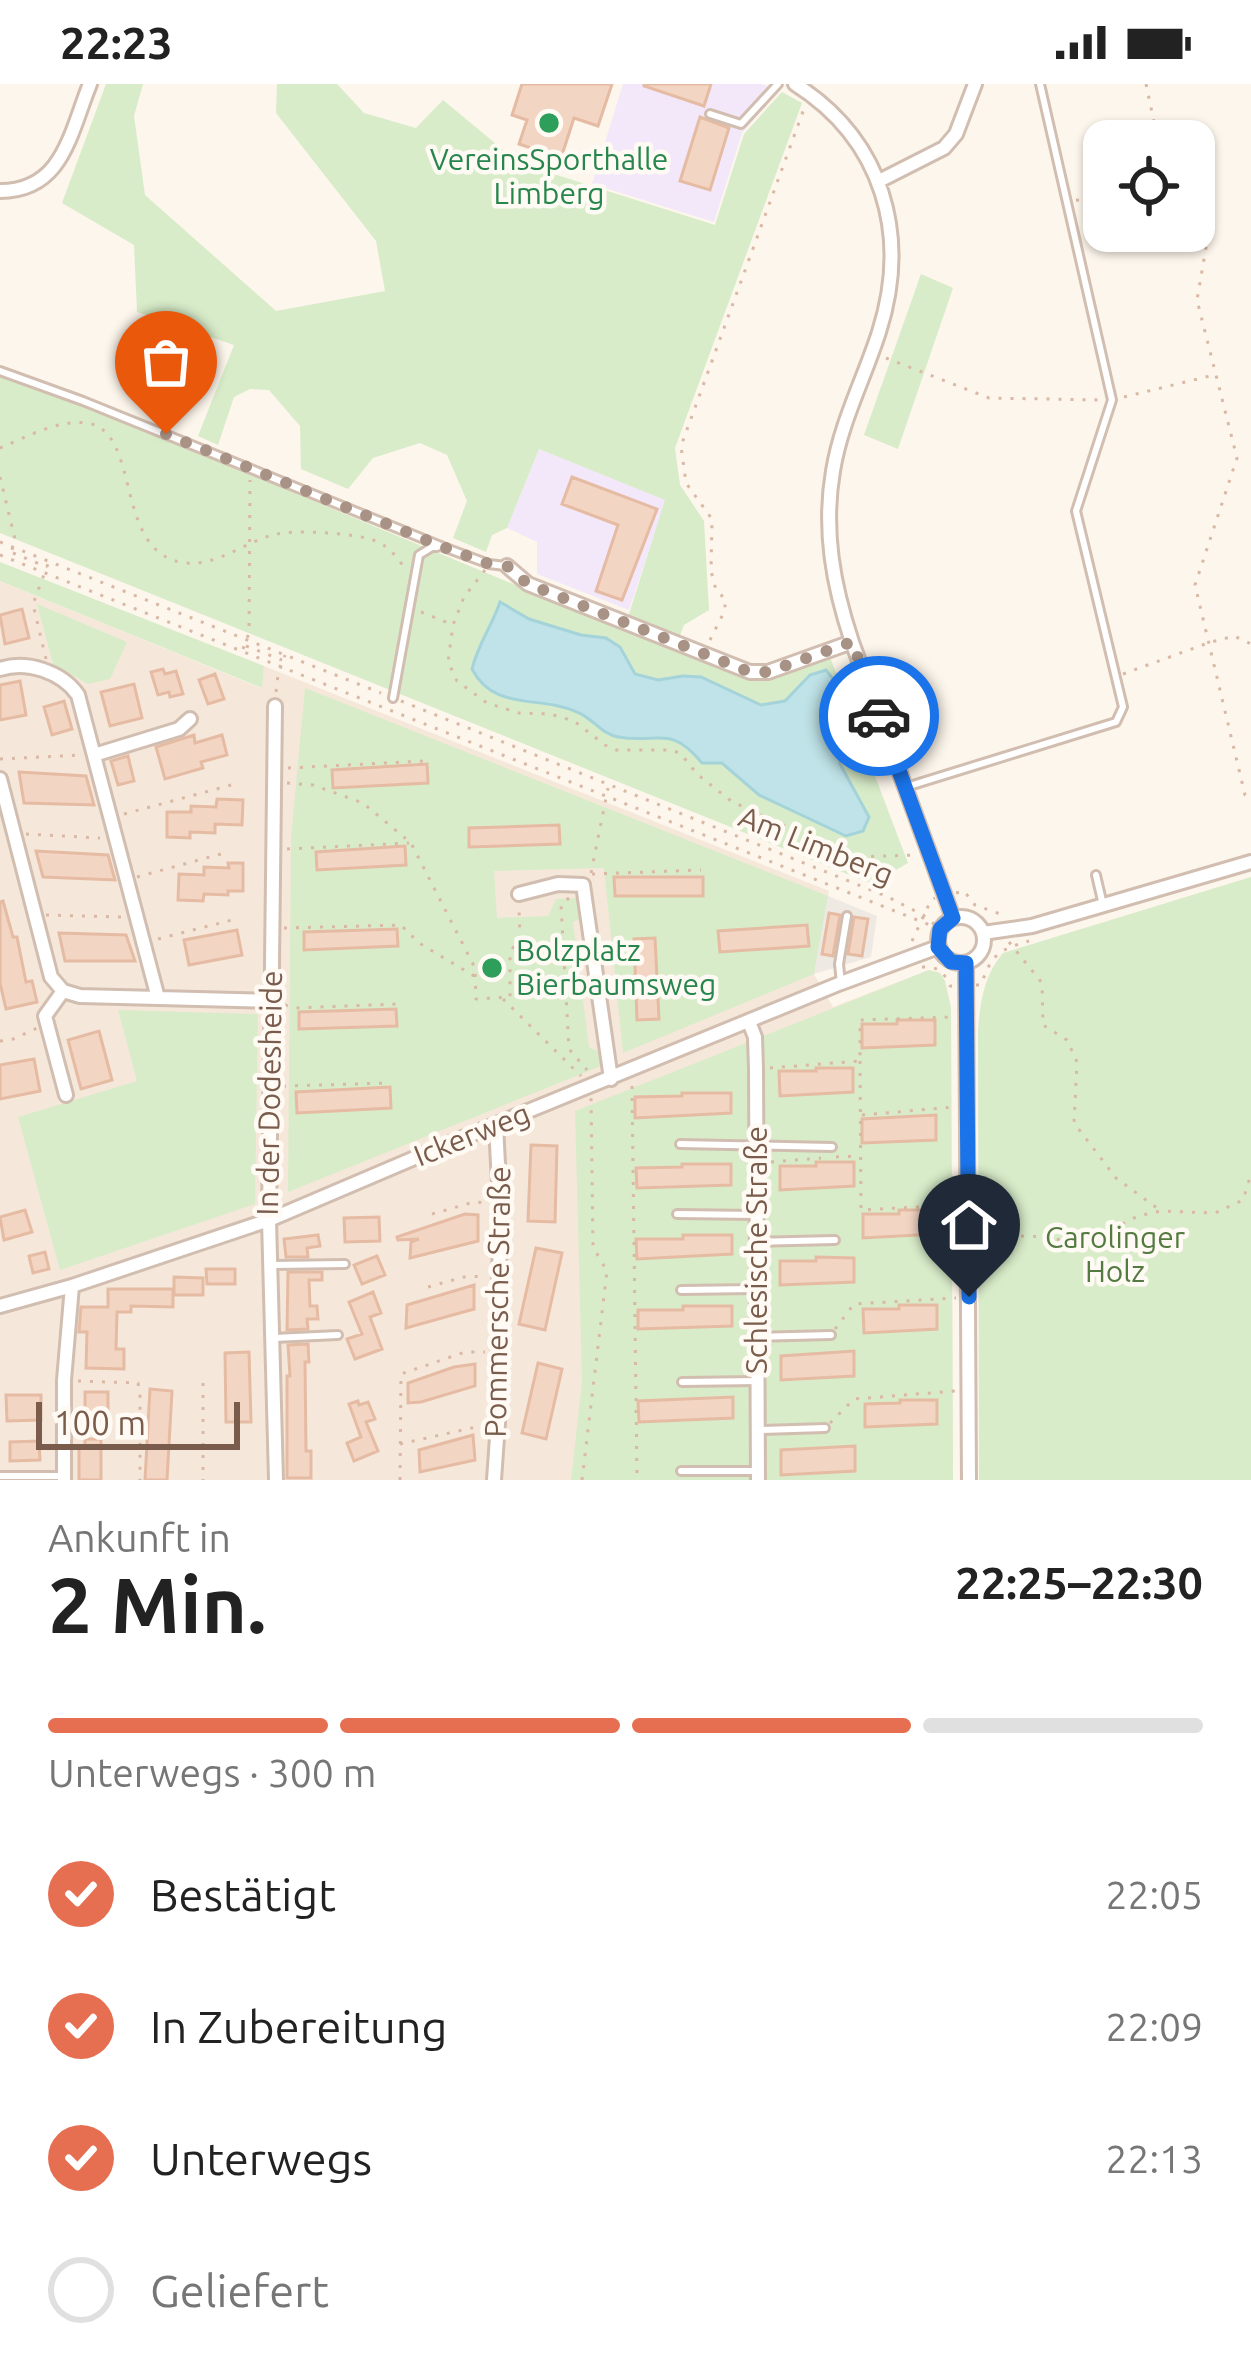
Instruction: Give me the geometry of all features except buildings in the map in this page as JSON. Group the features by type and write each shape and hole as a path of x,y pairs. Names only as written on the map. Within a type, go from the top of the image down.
{"street":[{"path":"0,191 23,191 44,180 58,163 90,84"},
{"path":"795,84 838,118 861,148 879,181 890,219 889,294 832,471 827,518 831,563 839,605 953,918"},
{"path":"879,181 944,148 956,134 974,84"},
{"path":"507,566 528,584 750,672 767,672 852,642"},
{"path":"0,669 12,665 49,673 70,684 78,695 158,998"},
{"name":"In der Dodesheide","path":"275,706 269,1265 276,1480"},
{"path":"94,755 179,729 190,718"},
{"path":"0,779 51,977 62,992 271,1000"},
{"path":"983,933 1032,926 1251,862"},
{"path":"519,894 558,884 583,885 611,1079"},
{"path":"967,917 983,933 979,955 966,963 951,962 938,947 940,929 953,918 967,917"},
{"name":"Ickerweg","path":"0,1306 269,1220 938,947"},
{"path":"966,963 962,1205 969,1480"},
{"path":"62,992 46,1016 66,1095"},
{"name":"Schlesische Straße","path":"749,1022 755,1037 756,1069 758,1475"},
{"name":"Pommersche Straße","path":"494,1480 500,1276 496,1125"},
{"path":"64,1478 64,1380 72,1286"}],"lane":[{"path":"710,114 741,124 778,84"},
{"path":"905,787 1116,722 1123,707 1076,511 1112,400 1040,84"},
{"path":"0,370 446,548 507,566"},
{"path":"393,698 419,555 432,547 446,548"},
{"path":"1096,875 1103,905"},
{"path":"841,983 839,964 848,916"},
{"path":"680,1144 832,1147"},
{"path":"677,1214 757,1215"},
{"path":"757,1242 835,1240"},
{"path":"269,1265 344,1264"},
{"path":"681,1290 757,1289"},
{"path":"271,1338 338,1335"},
{"path":"757,1337 831,1335"},
{"path":"682,1382 758,1381"},
{"path":"758,1430 825,1428"},
{"path":"681,1471 758,1475"},
{"path":"0,1476 64,1478"}],"path":[{"path":"1146,84 1154,120"},
{"path":"703,654 726,600 716,590 711,571 712,519 686,483 681,446 810,93"},
{"path":"1068,200 1083,201"},
{"path":"1205,252 1197,300 1237,458 1195,585 1245,795 1251,800"},
{"path":"871,353 989,398 1112,400 1216,374"},
{"path":"0,448 46,429 84,422 100,427 117,447 132,506 148,539 164,556 187,563 219,558 276,533 302,531 374,540 398,556 414,581"},
{"path":"244,645 250,468"},
{"path":"0,477 15,538 11,553"},
{"name":"Am Limberg","path":"0,542 11,553 940,929"},
{"name":"Am Limberg","path":"0,555 11,553 393,698 886,896 940,929"},
{"path":"489,564 464,597 452,625 448,662 457,681 488,704 574,721 616,750 672,750 731,801 852,857 913,856 929,851"},
{"path":"47,567 33,604 49,673"},
{"path":"409,608 452,625"},
{"path":"1115,676 1234,636 1251,644"},
{"path":"275,706 283,660"},
{"path":"0,759 94,755"},
{"path":"274,775 424,760"},
{"path":"274,775 363,803 411,843 475,968 476,999 510,997 510,952 520,938 519,894"},
{"path":"111,817 235,784"},
{"path":"12,834 116,839"},
{"path":"273,849 411,843"},
{"path":"128,880 228,852"},
{"path":"590,874 701,870"},
{"path":"1011,947 989,962 981,985 950,986 937,968 922,968 911,938 931,899 964,891 974,905 1003,915 1011,947 1042,982 1043,1025 1067,1040 1077,1062 1074,1124 1116,1178 1161,1210"},
{"path":"33,914 137,917"},
{"path":"144,943 232,920"},
{"path":"272,929 400,925 418,943 475,977"},
{"path":"502,999 591,1086 593,1247 607,1271 582,1480"},
{"path":"271,1000 294,1008 397,1004"},
{"path":"954,1016 860,1020 861,1210 962,1205 1004,1222 1020,1236 1050,1237 1080,1246 1138,1216 1161,1210 1215,1213 1243,1200 1251,1174"},
{"path":"0,1041 48,1025"},
{"path":"756,1069 860,1061"},
{"path":"626,1072 632,1086 637,1480"},
{"path":"270,1087 389,1083"},
{"path":"860,1115 955,1107"},
{"path":"757,1163 860,1156"},
{"path":"432,1214 475,1202 500,1203"},
{"path":"428,1288 464,1276 500,1276"},
{"path":"831,1335 854,1304 956,1298"},
{"path":"400,1480 401,1374 466,1352 499,1352"},
{"path":"64,1380 137,1383 140,1480"},
{"path":"203,1383 203,1480"},
{"path":"825,1428 854,1399 958,1390"},
{"path":"400,1444 498,1424"}],"shaded area":[{"path":"623,84 762,84 779,91 742,133 714,222 592,184"},
{"path":"539,449 666,500 629,610 537,574 537,542 507,528"},
{"path":"0,581 261,688 264,666 829,891 814,974 833,1007 929,970 940,973 951,1008 953,1480 0,1480"},
{"path":"828,896 877,916 871,957 814,974"}],"green space":[{"path":"106,84 143,84 134,116 145,195 276,311 385,291 376,241 276,113 277,84 337,84 364,113 416,128 443,100 519,163 715,225 744,134 782,92 802,103 675,448 680,485 704,521 709,610 684,625 674,650 752,680 830,657 908,863 872,884 0,533 0,376 80,404 624,630 665,500 539,449 507,528 492,535 486,552 453,538 467,501 447,455 420,443 373,458 348,489 301,469 300,426 269,390 250,389 234,397 218,445 198,436 234,345 137,312 134,245 62,203"},
{"path":"921,274 953,288 898,449 864,435"},
{"path":"0,562 264,666 262,688 0,581"},
{"path":"37,604 127,642 110,679 88,684 53,664"},
{"path":"305,688 828,896 814,974 623,1053 604,868 494,871 497,918 548,916 556,899 579,898 583,917 573,922 589,1047 600,1052 601,1066 288,1192 291,838"},
{"name":"Carolinger Holz","path":"1251,877 1251,1480 979,1480 978,1031 991,970 1003,953"},
{"path":"929,970 940,973 945,981 951,1008 953,1480 571,1480 582,1381 575,1111"},
{"path":"118,1010 258,1014 255,1204 60,1270 18,1117 137,1081"}],"water":[{"path":"500,602 529,619 606,638 620,647 635,674 658,680 701,677 761,705 785,701 810,675 826,670 837,684 840,764 869,817 863,831 846,836 759,795 722,763 702,763 672,739 613,736 564,707 493,692 472,669"}],"way so far":[{"path":"166,434 446,548 507,566 528,584 750,672 767,672 852,642 879,716"}],"place":[{"name":"VereinsSporthalle Limberg","path":"549,123"},
{"name":"Bolzplatz Bierbaumsweg","path":"492,968"}],"route":[{"path":"879,716 953,918 940,929 938,947 951,962 966,963 969,1297"}]}
